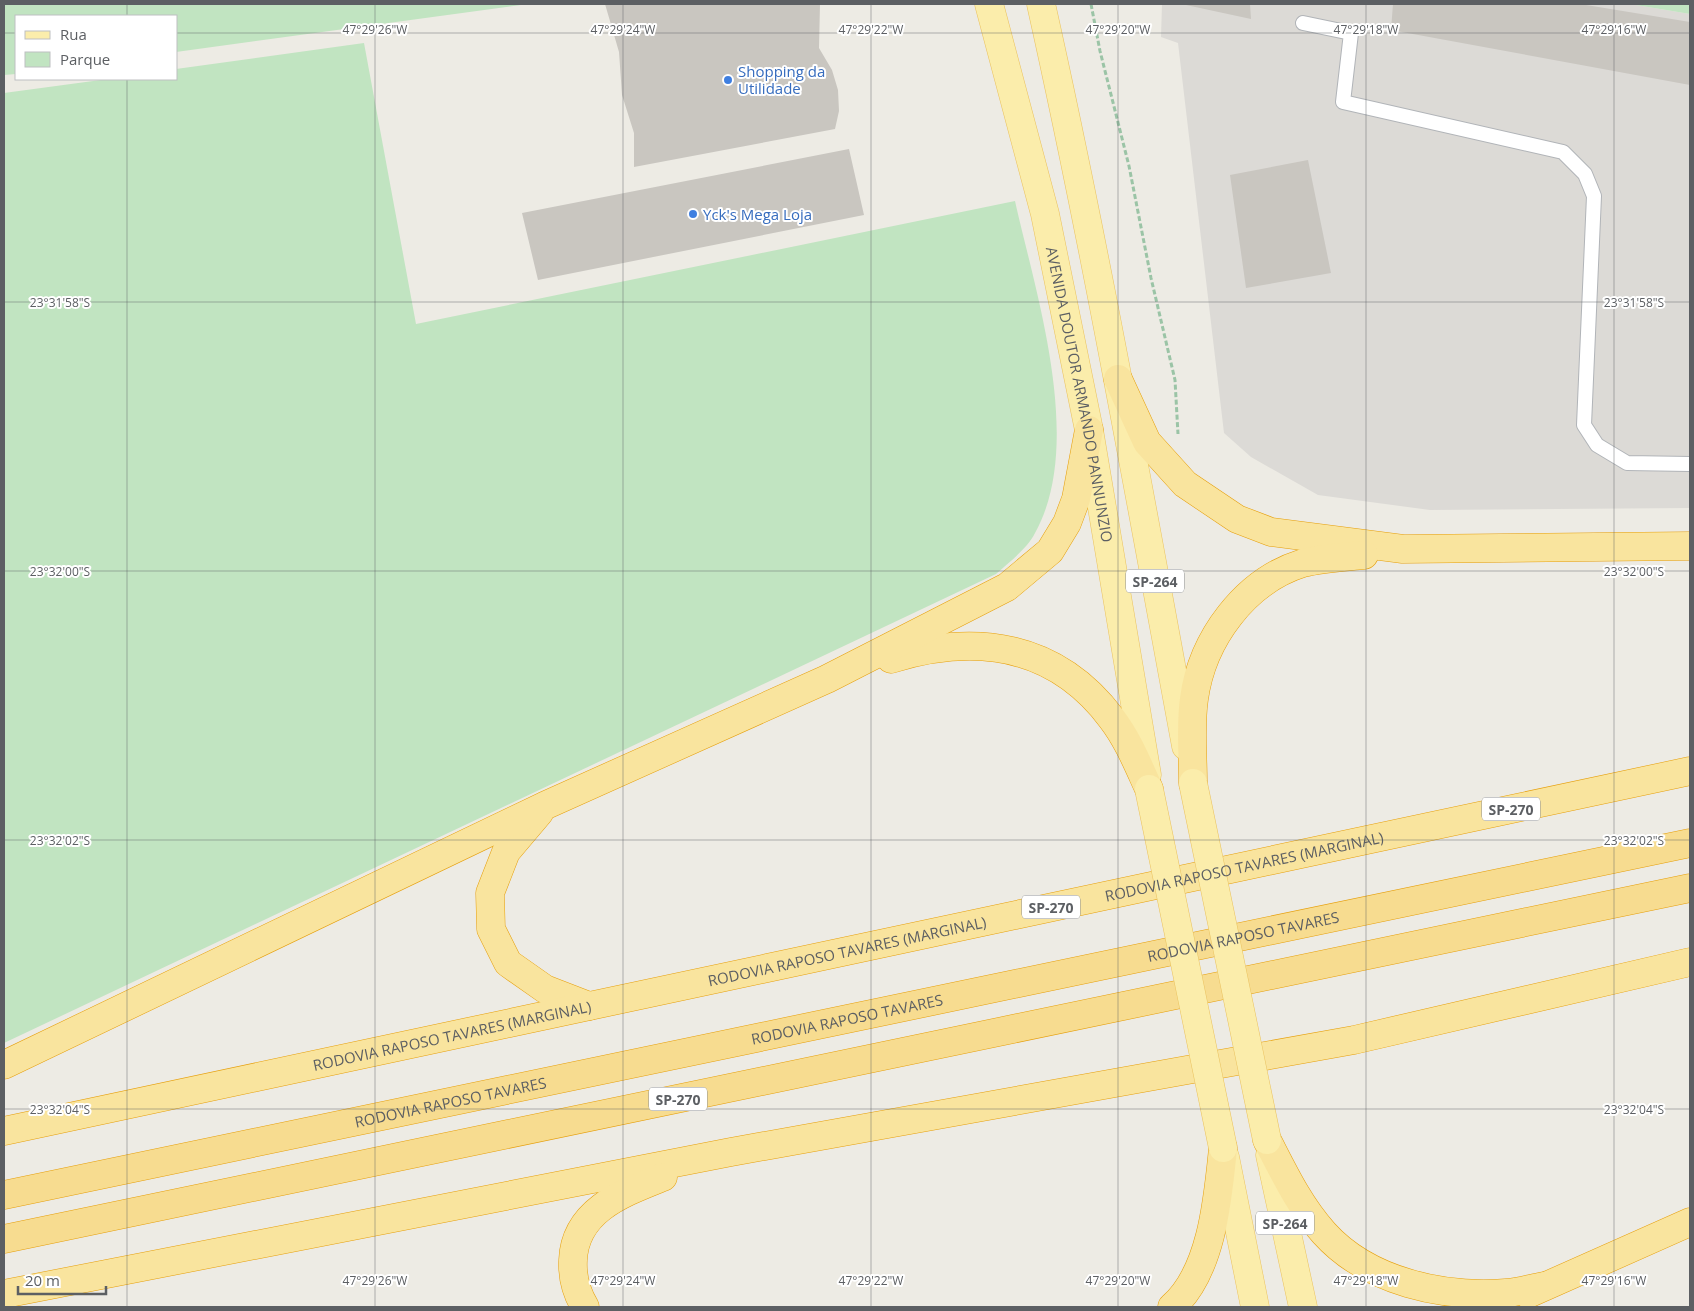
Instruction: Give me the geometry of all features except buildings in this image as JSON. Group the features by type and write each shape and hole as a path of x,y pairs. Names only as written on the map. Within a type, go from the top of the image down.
{"highway":[{"path":"1118,379 1144,436 1164,462 1185,484 1237,520 1271,532 1403,549"},
{"path":"4,1065 544,806 827,679 1007,587 1044,556 1067,523 1076,499 1089,430"},
{"path":"1192,783 1194,699 1199,674 1210,648 1226,619 1242,599 1279,573 1304,563 1403,549 1690,546"},
{"path":"827,679 927,649 991,646 1040,659 1065,673 1090,692 1107,713 1130,748 1149,789"},
{"name":"RODOVIA RAPOSO TAVARES (MARGINAL)","path":"4,1131 1690,771"},
{"path":"544,806 506,852 490,893 491,928 508,963 545,989 589,1006"},
{"name":"RODOVIA RAPOSO TAVARES","path":"4,1195 1690,843"},
{"name":"SP-270","path":"4,1239 1690,888"},
{"path":"4,1294 730,1152 1354,1040 1690,962"},
{"path":"1267,1140 1289,1185 1315,1222 1348,1254 1374,1270 1403,1282 1470,1294 1508,1293 1544,1286"},
{"path":"1172,1307 1198,1269 1213,1230 1218,1203 1223,1148"},
{"path":"585,1307 576,1289 572,1268 573,1251 578,1235 587,1219 609,1202 638,1187 730,1152"},
{"path":"1505,1307 1544,1286 1690,1222"}],"main road":[{"name":"AVENIDA DOUTOR ARMANDO PANNUNZIO","path":"989,4 1045,214 1089,430 1149,789"},
{"path":"1041,4 1063,99 1118,379"},
{"name":"SP-264","path":"1118,379 1192,783 1303,1307"},
{"name":"SP-264","path":"1149,789 1255,1307"}],"lane":[{"path":"1303,23 1352,33 1343,102 1563,152 1585,174 1594,196 1584,424 1597,445 1627,463 1690,464"}],"path":[{"path":"1091,4 1100,51 1129,166 1151,278 1175,380 1178,437 1164,462"}],"shaded area":[{"path":"1162,4 1630,4 1690,14 1690,508 1430,510 1318,495 1251,457 1224,433 1178,43 1161,37"}],"green space":[{"path":"4,4 528,4 178,52 178,15 15,15 15,74 4,75"},
{"path":"1630,4 1690,4 1690,14"},
{"path":"364,43 416,324 1015,201 1044,324 1052,368 1056,413 1056,456 1049,497 1032,539 996,574 4,1043 4,93 101,80 178,80 178,69"}],"place":[{"name":"Shopping da Utilidade","path":"728,80"},
{"name":"Yck's Mega Loja","path":"693,214"}]}
